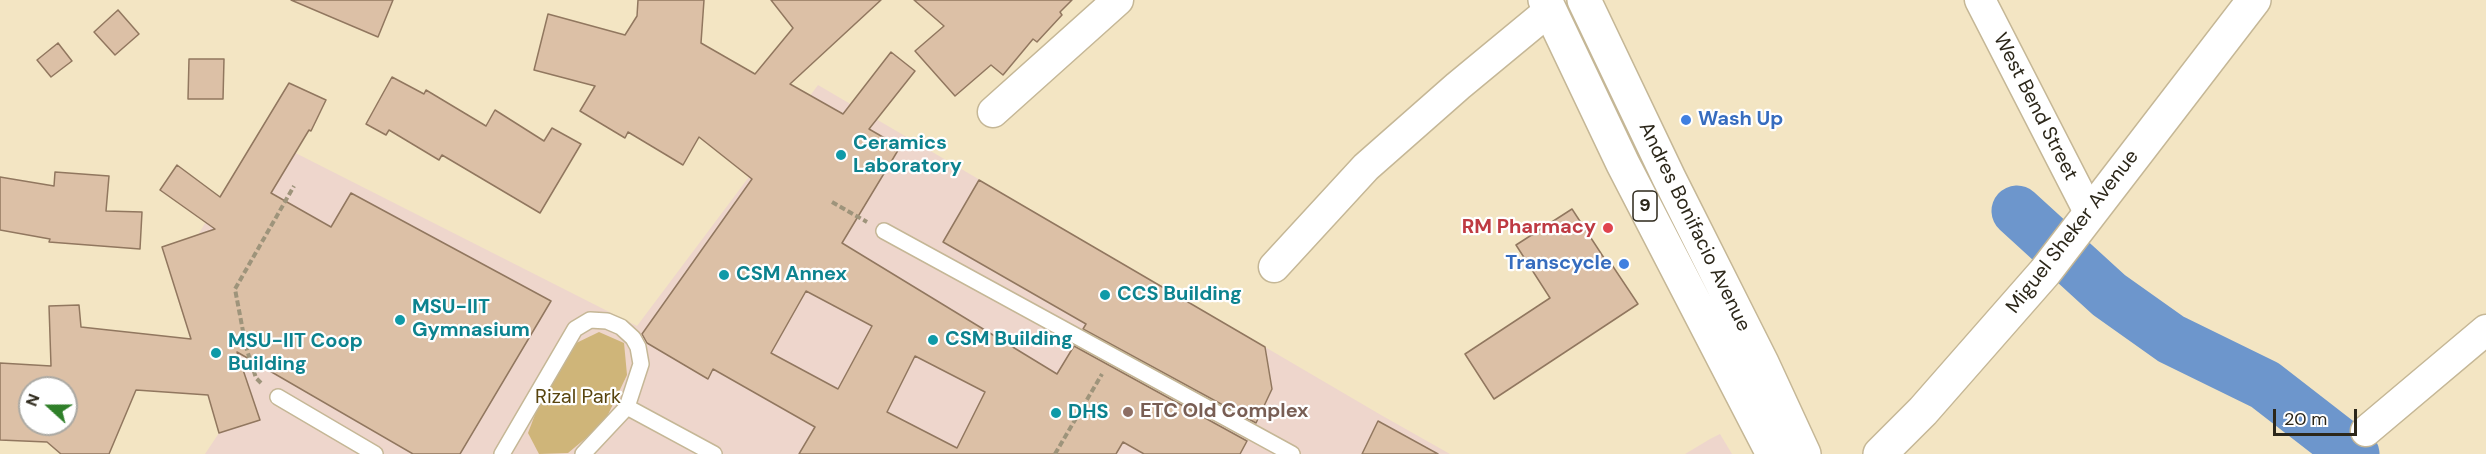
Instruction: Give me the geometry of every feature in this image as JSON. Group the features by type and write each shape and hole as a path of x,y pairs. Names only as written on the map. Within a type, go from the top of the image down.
{"main road":[{"name":"Andres Bonifacio Avenue","path":"1584,0 1669,178 1762,363 1804,454"},
{"name":"Miguel Sheker Avenue","path":"1880,454 1923,411 2069,243 2254,0"},
{"name":"Andres Bonifacio Avenue","path":"1548,5 1623,164 1773,454"}],"street":[{"path":"993,112 1118,0"},
{"name":"West Bend Street","path":"1980,0 2090,213"},
{"path":"1274,267 1366,167 1548,5"},
{"path":"2366,431 2486,330"}],"lane":[{"path":"884,231 1292,454"},
{"path":"502,454 575,329 590,320 607,321 621,327 633,338 638,347 641,364 627,407 583,454"},
{"path":"278,397 375,454"},
{"path":"627,407 714,454"}],"path":[{"path":"278,397 256,378 246,347 236,289 294,186"},
{"path":"832,202 884,231"},
{"path":"1055,454 1103,371"}],"shaded area":[{"path":"818,85 1450,454 205,454 219,433 162,247 198,235 258,134 637,326"},
{"path":"1720,434 1732,454 1685,454 1710,439"}],"green space":[{"name":"Rizal Park","path":"599,332 624,343 627,375 604,423 568,453 539,454 528,433 547,383 570,346"}],"building":[{"path":"291,0 393,0 378,37"},
{"path":"638,0 704,0 701,43 755,74 793,28 771,0 881,0 790,84 843,114 891,52 915,71 869,129 900,147 842,243 1057,374 1074,346 1247,441 1240,454 1144,454 1123,442 1116,454 799,454 815,427 713,369 708,379 647,343 642,334 752,179 699,137 683,165 628,132 625,138 580,111 595,86 534,70 548,14 625,35 637,16","holes":["806,291 872,326 838,389 771,353","915,356 985,392 957,448 887,412"]},
{"path":"914,0 1072,0 1060,12 1062,15 1037,42 1033,39 1003,75 991,65 955,96 915,51 944,26"},
{"path":"118,10 139,34 115,55 94,32"},
{"path":"58,43 72,61 51,77 37,60"},
{"path":"189,59 224,59 223,99 188,99"},
{"path":"392,77 424,94 426,90 486,126 495,110 544,141 552,128 581,144 540,213 442,155 439,160 389,130 386,135 366,124"},
{"path":"289,83 326,100 311,131 309,130 271,193 331,227 351,193 551,301 460,454 413,454 237,352 260,420 219,433 208,395 136,390 109,454 61,454 47,442 0,440 0,363 51,366 49,306 79,305 81,327 191,339 162,247 215,229 160,190 177,165 220,197"},
{"path":"55,172 109,176 106,211 142,212 140,249 49,242 50,239 0,230 0,177 54,186"},
{"name":"CCS Building","path":"979,180 1265,347 1272,389 1256,423 1083,329 1086,324 943,242"},
{"path":"1572,209 1638,304 1494,399 1465,354 1550,298 1516,245"},
{"path":"1378,421 1438,454 1362,454"}],"waterway":[{"path":"2017,211 2109,295 2171,339 2265,385 2354,454"}],"place":[{"name":"Wash Up","path":"1686,120"},
{"name":"Ceramics Laboratory","path":"841,155"},
{"name":"RM Pharmacy","path":"1608,228"},
{"name":"Transcycle","path":"1624,264"},
{"name":"CSM Annex","path":"724,275"},
{"name":"CCS Building","path":"1105,295"},
{"name":"MSU-IIT Gymnasium","path":"400,320"},
{"name":"CSM Building","path":"933,340"},
{"name":"MSU-IIT Coop Building","path":"216,353"},
{"name":"ETC Old Complex","path":"1128,412"},
{"name":"DHS","path":"1056,413"}]}
